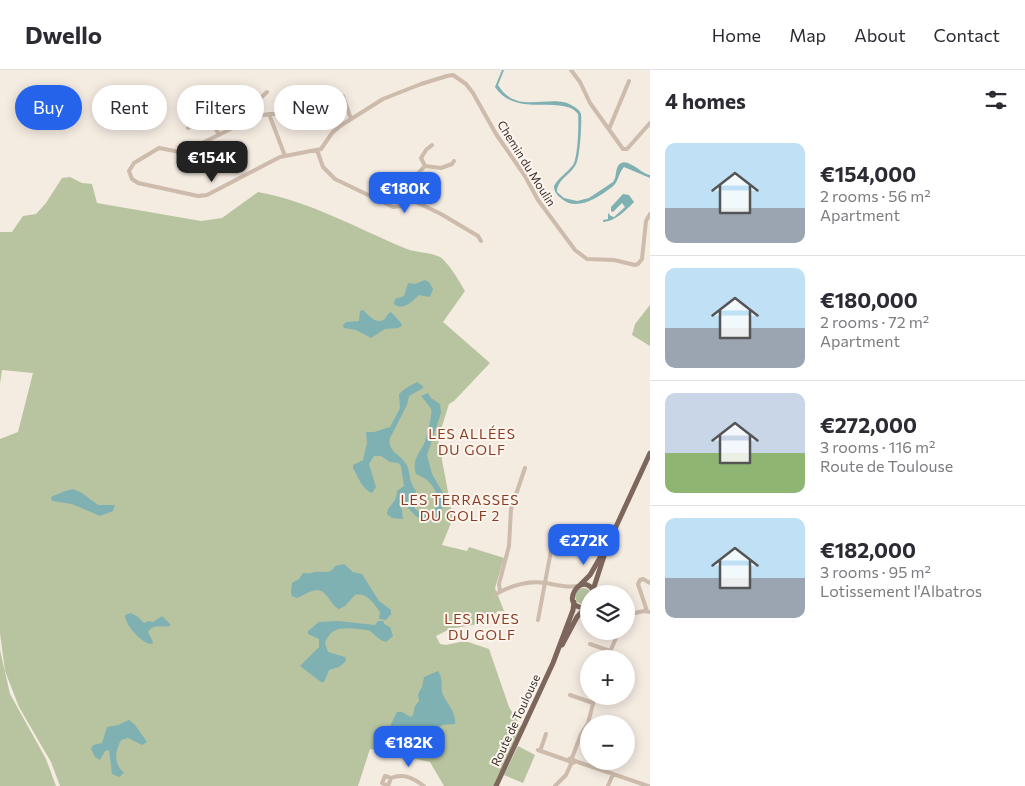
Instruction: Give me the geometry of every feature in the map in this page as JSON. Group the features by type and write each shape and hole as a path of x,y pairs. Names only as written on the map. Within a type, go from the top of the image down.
{"main road":[{"path":"579,586 590,574 608,544 650,453"},
{"path":"596,585 608,544"},
{"name":"Route de Toulouse","path":"496,786 552,663 572,613 573,592 579,586"},
{"path":"573,600 580,607"},
{"name":"Route de Toulouse","path":"552,663 580,614"}],"street":[{"path":"571,70 580,82 590,103 621,147 626,149 650,123"},
{"name":"Chemin du Moulin","path":"318,150 324,147 332,133 352,118 397,93 447,76 453,76 466,84 496,134 525,176 538,200 582,257 591,260 614,260 638,264 642,259 646,221 650,214"},
{"path":"609,129 629,81"},
{"path":"264,95 267,92"},
{"path":"347,104 352,118"},
{"path":"269,114 285,156"},
{"path":"264,115 274,114"},
{"path":"216,130 219,135"},
{"path":"229,130 184,151 159,148 130,167 129,171 132,179 145,185 198,196 217,191 235,179 280,157 318,150 323,167 335,179 393,207 401,206 412,200"},
{"path":"425,166 421,158 432,145"},
{"path":"425,166 441,168 452,164 454,161"},
{"path":"412,200 411,188 415,176 425,166"},
{"path":"412,200 441,214 478,236 482,241"},
{"path":"525,468 512,508 509,546 498,593 522,582 544,582 569,587 579,586"},
{"path":"538,620 553,540"},
{"path":"635,613 648,611 638,584 643,579 650,583"},
{"path":"559,586 568,591 573,600"},
{"path":"590,644 607,650"},
{"path":"570,695 580,698"},
{"path":"555,786 566,775 581,734 588,722 592,705"},
{"path":"546,734 539,751 648,786"},
{"path":"608,786 612,774"},
{"path":"391,778 399,775 415,780 424,786"}],"green space":[{"path":"70,177 82,183 92,184 97,203 201,221 222,218 258,192 277,196 334,216 407,249 440,257 454,272 465,291 443,322 490,363 449,404 438,439 453,518 442,545 467,551 469,547 504,558 495,588 504,611 498,611 484,623 450,629 436,636 440,644 446,645 465,641 489,649 509,707 521,727 494,786 444,786 430,762 370,749 358,786 60,786 51,762 19,707 5,671 0,633 0,439 18,432 33,373 2,370 0,384 0,232 12,232 23,216 36,214 46,203 62,178"},
{"path":"650,305 650,346 632,335 635,324"},
{"path":"580,589 580,603 575,596"},
{"path":"0,650 10,694 46,759 56,786 0,786"},
{"path":"518,746 535,755 523,783 504,775"}],"water":[{"path":"502,70 504,70 498,85 506,95 515,100 525,102 565,102 581,113 580,147 577,160 574,168 559,184 557,192 564,198 577,201 589,198 613,182 618,166 625,162 650,175 650,178 624,167 614,185 594,199 581,204 574,204 562,199 556,193 554,186 575,161 578,140 578,114 571,108 527,104 515,102 504,97 495,87"},
{"path":"623,194 629,195 634,202 616,218 603,222 603,220 608,219 608,213 614,217 625,207 622,203 613,212 611,211 611,207"},
{"path":"425,280 429,282 433,289 430,297 419,295 410,303 401,307 394,304 395,299 404,296 408,283 415,284"},
{"path":"363,310 377,321 384,320 391,312 402,326 385,329 371,338 356,330 344,328 343,325 346,322 359,321 360,311"},
{"path":"417,382 423,388 409,396 407,405 390,438 390,443 392,450 407,466 411,482 416,491 413,503 415,509 423,514 431,514 437,506 436,492 427,480 416,474 415,469 415,462 425,442 431,416 431,409 421,396 428,393 431,398 440,404 441,413 427,455 432,474 443,493 444,501 441,514 432,521 426,521 418,517 402,502 399,504 403,519 392,518 387,514 397,495 397,491 404,486 401,466 398,463 390,462 381,456 374,456 369,464 376,487 372,493 363,486 353,468 353,465 363,460 367,443 366,432 374,432 390,427 400,408 399,394"},
{"path":"73,489 98,505 115,505 113,511 100,516 72,504 52,501 51,497"},
{"path":"344,564 353,572 362,574 379,601 391,610 391,614 386,620 379,619 380,612 363,595 355,595 345,606 339,609 324,593 317,590 297,598 292,596 292,583 299,579 303,573 329,572 335,566"},
{"path":"131,613 144,623 148,621 153,622 162,616 170,626 150,629 148,632 153,642 152,644 148,643 139,637 128,624 125,615"},
{"path":"338,621 375,625 378,621 384,621 384,624 390,627 393,636 386,642 367,630 348,628 334,631 325,643 328,652 345,657 346,661 339,667 329,670 324,682 321,682 300,666 319,647 319,639 308,634 308,631 319,622"},
{"path":"438,671 441,678 443,695 453,713 455,724 442,725 435,731 428,743 388,736 397,712 402,712 411,717 413,715 415,706 419,701 418,694 424,677"},
{"path":"129,720 147,742 142,745 128,738 121,740 116,757 120,769 124,773 119,777 112,774 109,750 105,751 100,760 95,757 91,749 93,745 102,743 107,727"}],"district":[{"name":"LES ALLÉES DU GOLF","path":"472,442"},
{"name":"LES TERRASSES DU GOLF 2","path":"460,508"},
{"name":"LES RIVES DU GOLF","path":"482,626"}]}
